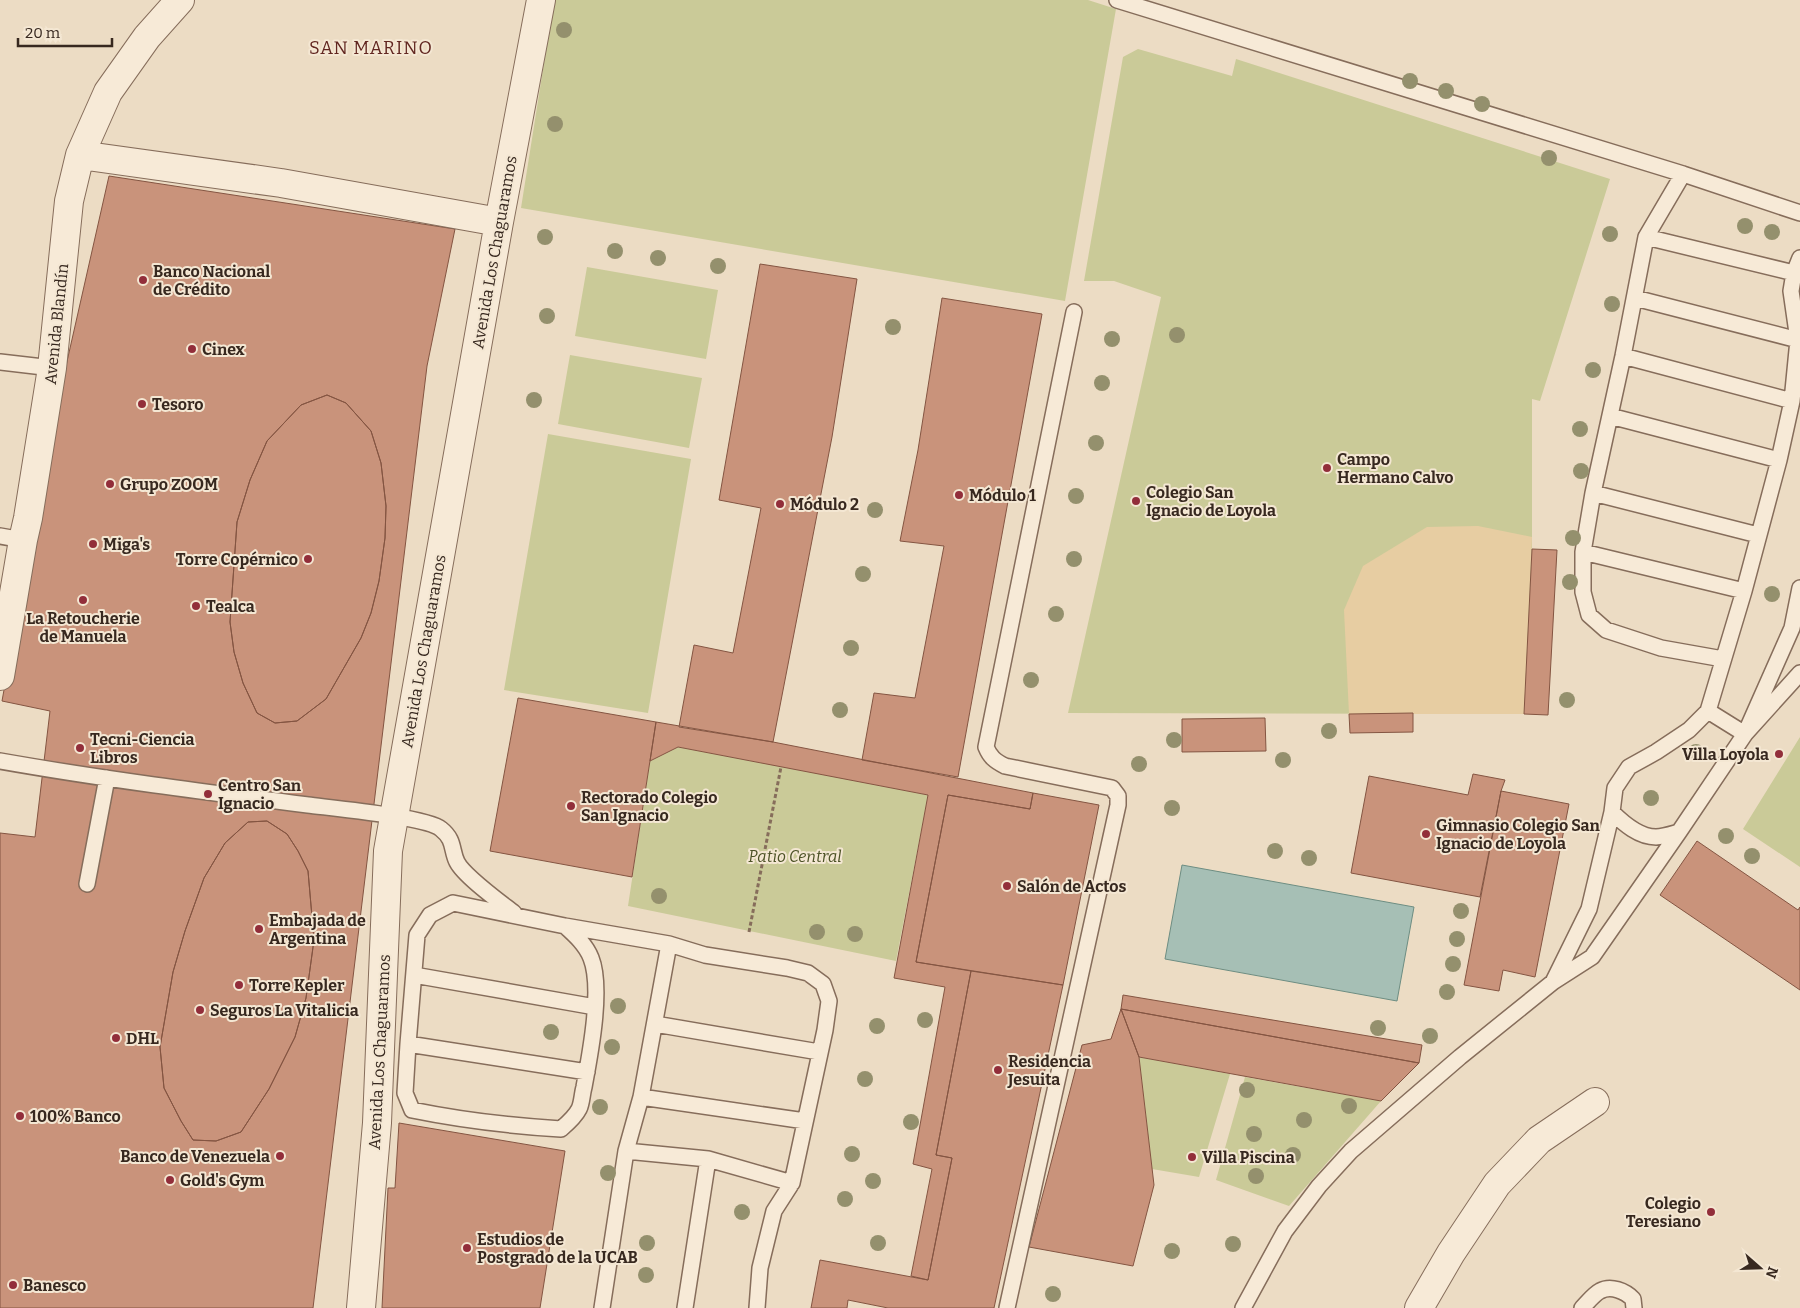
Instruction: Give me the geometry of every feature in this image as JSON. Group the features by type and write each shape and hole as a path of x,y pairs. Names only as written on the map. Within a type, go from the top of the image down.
{"street":[{"name":"Avenida Blandín","path":"0,676 12,538 28,518 52,368 69,201 80,154 108,92 147,37 180,0"},
{"name":"Avenida Los Chaguaramos","path":"361,1308 377,1123 388,851 499,222 541,0"},
{"path":"80,154 282,183 499,222"},
{"path":"1419,1308 1451,1253 1497,1184 1539,1140 1595,1102"}],"lane":[{"path":"1117,0 1683,174 1800,213"},
{"path":"1683,174 1646,238 1593,494 1583,552 1583,592 1589,615 1606,630 1661,648 1723,659"},
{"path":"1646,238 1794,273"},
{"path":"1554,982 1589,909 1612,812 1615,788 1629,767 1689,730 1708,711 1744,591 1779,460 1792,401 1798,340 1791,291 1794,273 1800,258"},
{"path":"1635,298 1798,340"},
{"path":"1007,1308 1118,805 1118,796 1112,788 1005,766 995,761 986,747 1074,312"},
{"path":"1623,356 1792,401"},
{"path":"0,362 52,368"},
{"path":"1610,416 1779,460"},
{"path":"1593,494 1758,535"},
{"path":"1583,552 1744,591"},
{"path":"1745,734 1792,628 1800,588"},
{"path":"1243,1308 1285,1231 1319,1186 1351,1151 1460,1058 1554,982 1592,957 1745,734 1800,673"},
{"path":"1708,711 1745,734"},
{"path":"0,761 107,778 422,821 441,828 453,843 458,862 475,881 516,915"},
{"path":"87,884 107,778"},
{"path":"1612,812 1622,822 1641,834 1656,837 1679,832"},
{"path":"565,926 580,940 591,958 596,974 595,1007 586,1072 579,1108 571,1120 561,1129 433,1115 412,1110 405,1093 418,935 430,915 453,903 565,926 669,944 705,955 808,973 823,984 829,1002 792,1183 774,1211 760,1268 757,1308"},
{"path":"602,1308 626,1151 641,1097 656,1024 660,986 669,944"},
{"path":"414,976 595,1007"},
{"path":"656,1024 819,1052"},
{"path":"408,1044 586,1072"},
{"path":"641,1097 805,1121"},
{"path":"626,1151 708,1159 792,1183"},
{"path":"685,1308 708,1159"},
{"path":"1582,1308 1600,1290 1614,1289 1626,1291 1633,1299 1634,1308"}],"path":[{"path":"749,932 780,767"}],"green space":[{"path":"554,0 1088,0 1116,9 1065,301 521,208"},
{"path":"1138,49 1232,76 1236,59 1610,179 1540,401 1532,399 1532,549 1524,714 1068,713 1161,297 1114,281 1084,281 1123,57"},
{"path":"587,267 718,290 706,359 575,336"},
{"path":"570,355 702,378 689,448 558,424"},
{"path":"548,434 691,459 648,713 504,690"},
{"path":"1800,737 1800,867 1743,829"},
{"name":"Patio Central","path":"678,747 928,795 896,961 628,906 650,761"},
{"path":"1139,1057 1230,1074 1199,1177 1152,1169"},
{"path":"1245,1077 1381,1101 1289,1206 1216,1180"}],"sand":[{"path":"1478,526 1532,537 1524,714 1349,714 1344,610 1363,566 1427,527"}],"shaded area":[{"path":"1182,865 1414,907 1397,1001 1165,959"}],"building":[{"path":"109,176 455,229 427,366 313,1308 0,1308 0,833 35,837 50,711 2,701 49,441","holes":["327,395 346,403 371,431 381,463 386,506 385,538 379,581 371,613 361,638 326,699 297,721 275,723 257,713 243,683 234,652 230,622 237,522 250,480 267,441 301,405","267,821 287,834 308,871 314,940 306,998 295,1037 269,1089 241,1132 216,1141 193,1140 164,1088 160,1047 173,972 204,878 225,843 248,822"]},
{"name":"Módulo 2","path":"760,264 857,279 832,437 773,742 679,727 694,645 733,653 761,508 719,500"},
{"name":"Módulo 1","path":"942,298 1042,314 958,777 862,760 874,693 915,698 944,546 900,541 918,450"},
{"name":"Torre Copérnico","path":"327,395 346,403 371,431 381,463 386,506 385,538 379,581 371,613 361,638 326,699 297,721 275,723 257,713 243,683 234,652 230,622 237,522 250,480 267,441 301,405"},
{"path":"1532,549 1557,550 1548,715 1524,714"},
{"name":"Rectorado Colegio San Ignacio","path":"518,698 656,722 632,877 490,851"},
{"path":"1413,713 1413,732 1350,733 1349,714"},
{"path":"1265,718 1266,751 1182,752 1182,719"},
{"path":"656,722 773,742 1033,793 1030,809 948,795 916,962 971,971 936,1155 952,1158 928,1280 911,1276 932,1169 913,1164 945,987 894,978 928,795 678,747 650,761"},
{"name":"Gimnasio Colegio San Ignacio de Loyola","path":"1473,774 1505,780 1501,791 1480,897 1351,873 1369,776 1468,795"},
{"path":"1501,791 1569,804 1535,977 1503,970 1499,991 1464,985"},
{"name":"Salón de Actos","path":"1033,793 1099,805 1063,985 916,962 948,795 1030,809"},
{"name":"Torre Kepler","path":"267,821 287,834 308,871 314,940 306,998 295,1037 269,1089 241,1132 216,1141 193,1140 164,1088 160,1047 173,972 204,878 225,843 248,822"},
{"path":"1697,841 1798,910 1800,907 1800,990 1660,895"},
{"name":"Residencia Jesuita","path":"971,971 1063,985 994,1308 888,1308 848,1300 847,1308 811,1308 820,1260 928,1280 952,1158 936,1155"},
{"path":"1123,995 1422,1045 1419,1063 1121,1009"},
{"path":"1121,1009 1419,1063 1381,1101 1139,1057"},
{"path":"1121,1009 1139,1057 1154,1185 1133,1266 1029,1247 1082,1045 1111,1039"},
{"name":"Estudios de Postgrado de la UCAB","path":"399,1123 565,1151 540,1308 382,1308 388,1188 395,1188"}],"place":[{"name":"Banco Nacional de Crédito","path":"143,280"},
{"name":"Cinex","path":"192,349"},
{"name":"Tesoro","path":"142,404"},
{"name":"Campo Hermano Calvo","path":"1327,468"},
{"name":"Grupo ZOOM","path":"110,484"},
{"name":"Módulo 1","path":"959,495"},
{"name":"Colegio San Ignacio de Loyola","path":"1136,501"},
{"name":"Módulo 2","path":"780,504"},
{"name":"Miga's","path":"93,544"},
{"name":"Torre Copérnico","path":"308,559"},
{"name":"La Retoucherie de Manuela","path":"83,600"},
{"name":"Tealca","path":"196,606"},
{"name":"Tecni-Ciencia Libros","path":"80,748"},
{"name":"Villa Loyola","path":"1779,754"},
{"name":"Centro San Ignacio","path":"208,794"},
{"name":"Rectorado Colegio San Ignacio","path":"571,806"},
{"name":"Gimnasio Colegio San Ignacio de Loyola","path":"1426,834"},
{"name":"Salón de Actos","path":"1007,886"},
{"name":"Embajada de Argentina","path":"259,929"},
{"name":"Torre Kepler","path":"239,985"},
{"name":"Seguros La Vitalicia","path":"200,1010"},
{"name":"DHL","path":"116,1038"},
{"name":"Residencia Jesuita","path":"998,1070"},
{"name":"100% Banco","path":"20,1116"},
{"name":"Banco de Venezuela","path":"280,1156"},
{"name":"Villa Piscina","path":"1192,1157"},
{"name":"Gold's Gym","path":"170,1180"},
{"name":"Colegio Teresiano","path":"1711,1212"},
{"name":"Estudios de Postgrado de la UCAB","path":"467,1248"},
{"name":"Banesco","path":"13,1285"}],"district":[{"name":"SAN MARINO","path":"371,48"}]}
